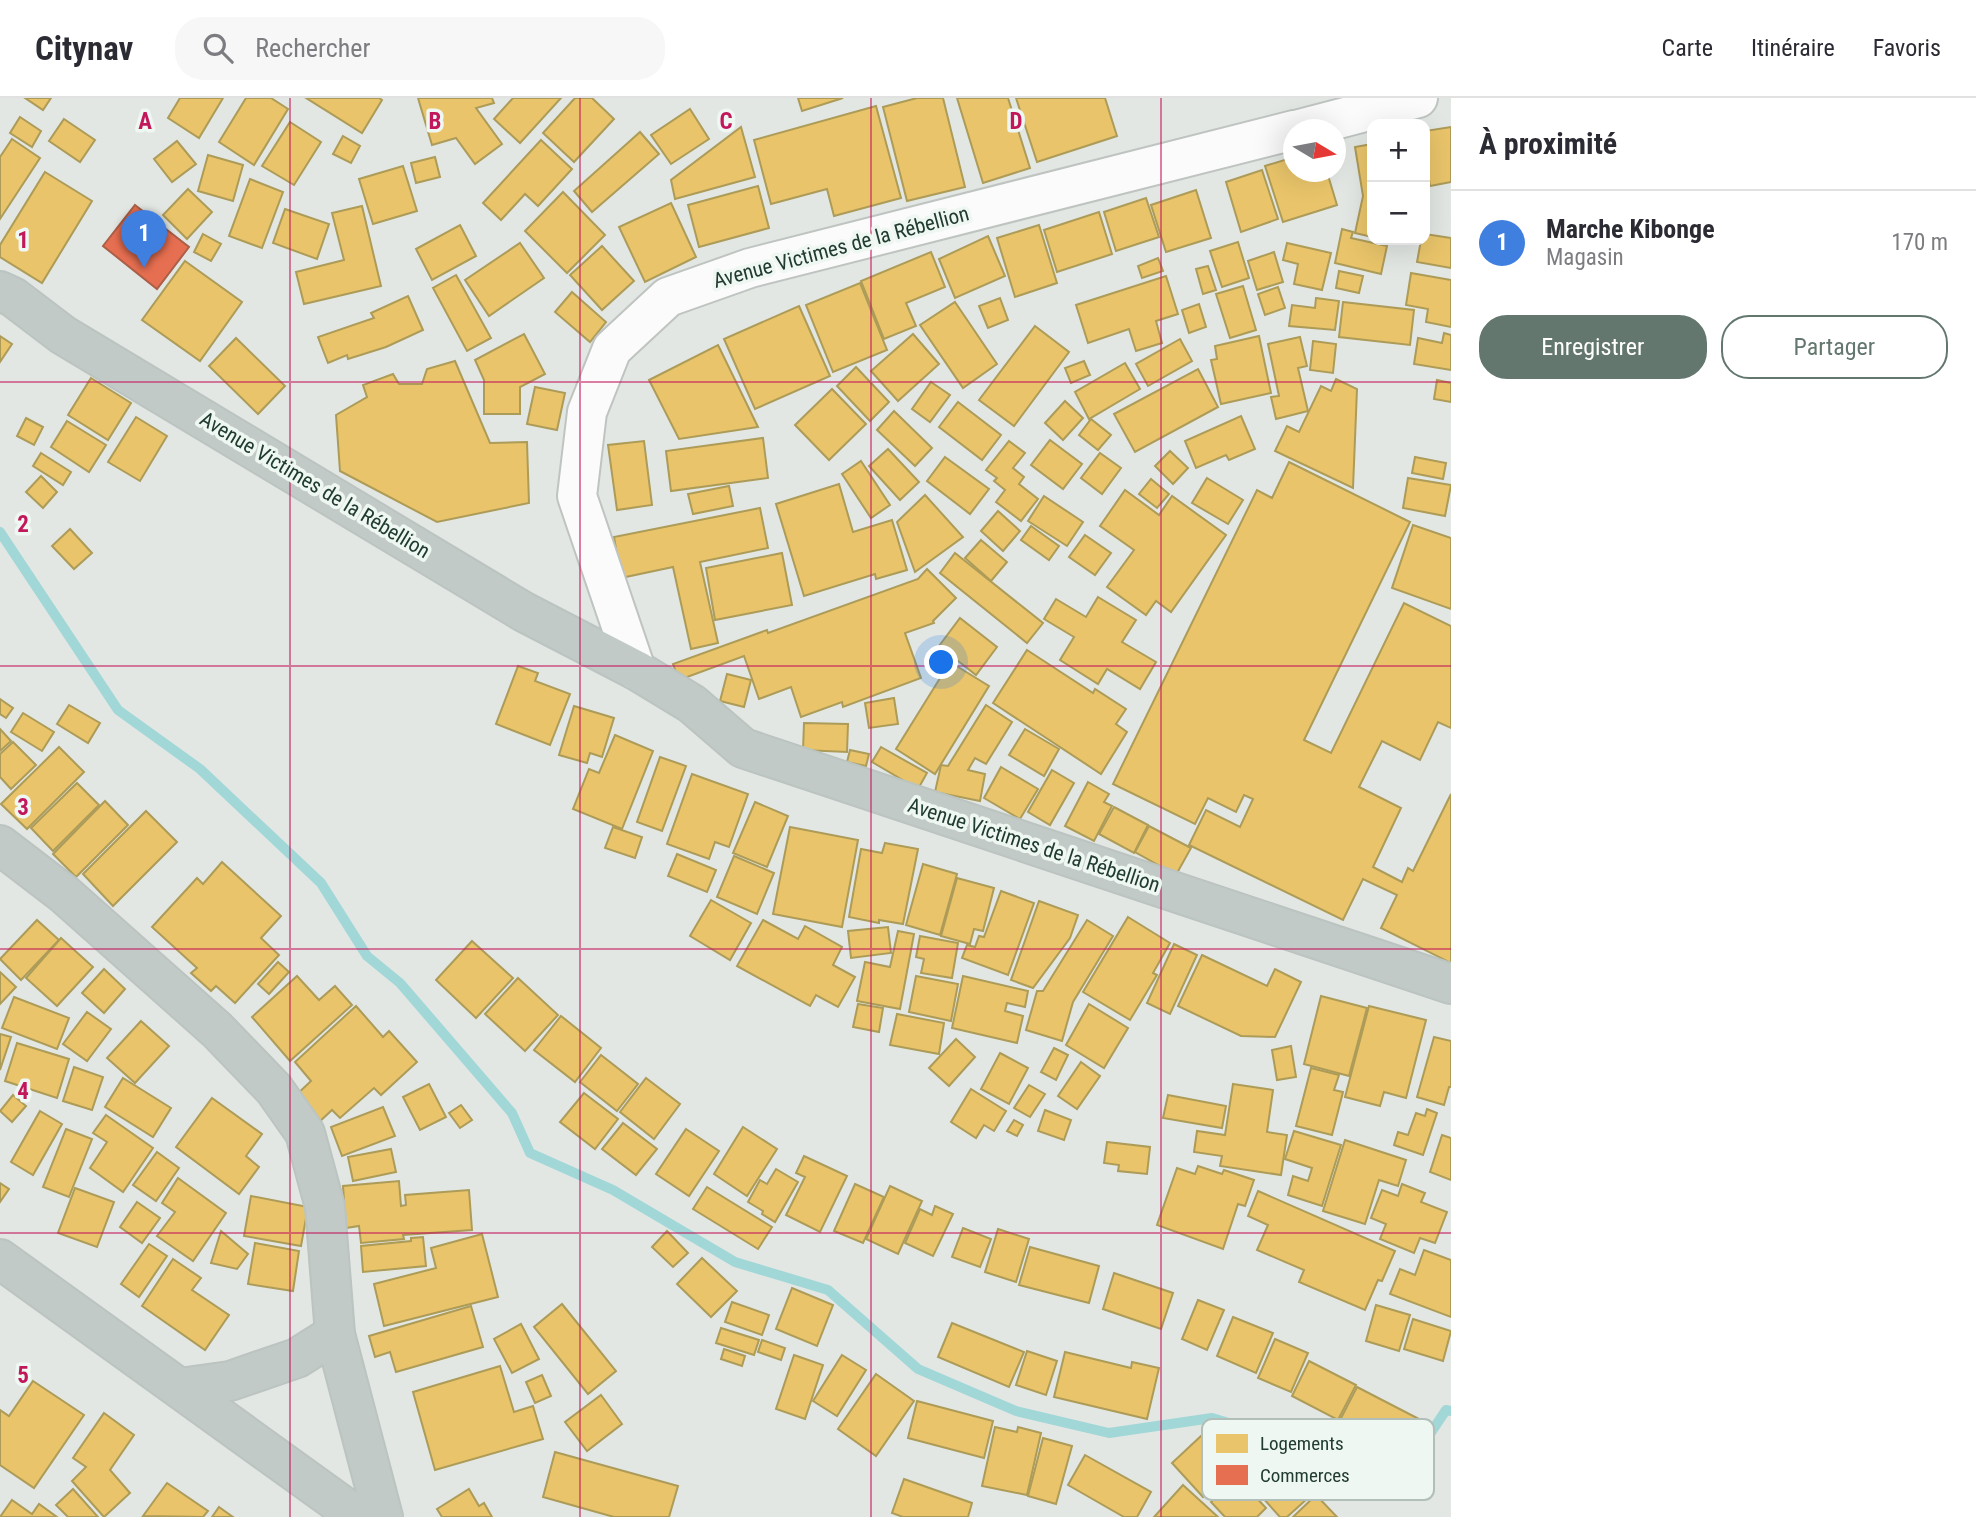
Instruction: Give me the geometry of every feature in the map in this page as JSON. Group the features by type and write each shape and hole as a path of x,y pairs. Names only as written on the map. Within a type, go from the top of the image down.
{"highway":[{"name":"Avenue Victimes de la Rébellion","path":"0,291 13,297 63,335 524,611 636,670 692,704 743,748 1451,984"},
{"path":"0,845 64,894 218,1030 274,1088 305,1133 326,1207 335,1334 383,1517"},
{"path":"0,1259 358,1517"},
{"path":"180,1388 230,1381 297,1358 335,1334"}],"street":[{"name":"Avenue Victimes de la Rébellion","path":"1337,119 1418,98"},
{"name":"Avenue Victimes de la Rébellion","path":"636,670 577,496 587,412 612,349 668,298 750,268 1283,133"}],"building: Logements":[{"path":"25,98 51,98 43,110"},
{"path":"180,98 223,98 199,138 168,118"},
{"path":"246,98 271,98 288,109 254,165 219,142"},
{"path":"306,98 379,98 382,100 362,133"},
{"path":"418,98 492,98 494,103 476,108 502,144 475,164 456,138 432,145"},
{"path":"513,98 561,98 520,143 494,119"},
{"path":"575,98 592,98 614,119 574,162 543,133"},
{"path":"798,98 843,98 802,111"},
{"path":"917,98 943,98 965,187 907,201 883,107"},
{"path":"957,98 1008,98 1030,168 983,183"},
{"path":"1016,98 1105,98 1117,136 1037,162"},
{"path":"876,106 901,198 834,216 827,189 771,204 754,140"},
{"path":"690,109 709,139 671,164 651,135"},
{"path":"20,117 41,131 32,147 10,133"},
{"path":"64,119 95,140 80,162 49,141"},
{"path":"290,122 321,142 294,185 262,166"},
{"path":"741,127 755,177 675,199 671,180"},
{"path":"1451,127 1451,182 1430,186 1430,130"},
{"path":"640,132 659,154 592,212 574,191"},
{"path":"343,136 360,146 351,163 333,154"},
{"path":"12,139 40,158 0,219 0,157"},
{"path":"541,140 572,169 538,206 525,194 501,220 483,203"},
{"path":"177,141 196,164 172,182 154,159"},
{"path":"1367,145 1367,236 1355,233 1363,196 1355,147"},
{"path":"208,155 243,165 233,201 198,191"},
{"path":"435,157 440,177 416,183 411,163"},
{"path":"1283,160 1283,182 1330,182 1337,205 1283,222 1265,166"},
{"path":"403,166 417,211 373,224 359,179"},
{"path":"1262,170 1278,219 1241,232 1226,182"},
{"path":"45,172 92,201 42,283 0,257 0,245"},
{"path":"250,179 283,192 262,248 229,236"},
{"path":"758,186 769,228 699,247 688,205"},
{"path":"188,189 212,212 187,239 163,215"},
{"path":"1196,190 1211,238 1166,252 1151,205"},
{"path":"563,192 605,235 567,273 525,231"},
{"path":"1146,198 1159,237 1116,251 1104,212"},
{"path":"671,203 696,257 645,282 619,227"},
{"path":"362,206 381,286 304,304 296,272 344,260 332,213"},
{"path":"285,209 329,224 317,259 273,243"},
{"path":"1099,212 1112,254 1057,272 1044,230"},
{"path":"460,225 476,256 432,280 416,249"},
{"path":"1039,225 1057,283 1015,297 997,238"},
{"path":"1342,229 1353,232 1351,238 1367,242 1367,245 1387,246 1381,274 1335,263"},
{"path":"203,234 221,244 211,261 194,252"},
{"path":"1430,235 1451,238 1451,268 1417,262 1420,245 1430,245"},
{"path":"988,236 1005,276 955,298 939,259"},
{"path":"1238,242 1249,278 1222,287 1210,251"},
{"path":"520,243 544,278 489,316 465,280"},
{"path":"1287,243 1331,253 1322,290 1294,284 1298,264 1283,260"},
{"path":"602,246 634,281 602,310 570,275"},
{"path":"931,252 945,287 906,303 916,326 884,339 861,281"},
{"path":"1274,252 1283,282 1257,290 1248,261"},
{"path":"1158,258 1163,271 1142,278 1138,266"},
{"path":"185,261 242,302 200,361 142,320"},
{"path":"1208,266 1216,290 1203,294 1196,269"},
{"path":"1339,271 1363,276 1359,293 1336,288"},
{"path":"1411,273 1451,280 1451,327 1426,322 1428,309 1406,305"},
{"path":"456,275 491,338 467,351 433,288"},
{"path":"1166,276 1178,314 1156,321 1162,343 1136,351 1129,329 1088,343 1076,305"},
{"path":"860,283 887,350 833,372 806,305"},
{"path":"1243,286 1256,330 1230,338 1216,294"},
{"path":"1278,287 1285,308 1265,315 1258,294"},
{"path":"572,292 606,322 590,342 555,312"},
{"path":"408,296 423,330 386,347 348,359 347,355 328,363 318,337 374,318 371,313"},
{"path":"1000,298 1008,320 988,328 979,306"},
{"path":"1316,298 1339,301 1335,330 1289,326 1292,305 1315,308"},
{"path":"955,302 997,364 963,388 920,325"},
{"path":"1343,302 1414,310 1410,345 1339,337"},
{"path":"1199,304 1206,327 1189,333 1182,310"},
{"path":"799,306 830,376 755,409 724,339"},
{"path":"1035,326 1069,352 1014,426 979,400"},
{"path":"1444,333 1451,335 1451,370 1414,364 1418,338 1442,343"},
{"path":"524,334 545,374 520,387 520,414 484,414 484,380 475,360"},
{"path":"913,334 939,364 898,401 871,371"},
{"path":"0,336 12,344 0,362"},
{"path":"1259,336 1271,393 1221,404 1211,360 1217,359 1215,346"},
{"path":"1300,337 1307,366 1298,368 1308,411 1276,419 1271,397 1279,396 1268,344"},
{"path":"236,338 285,386 258,414 209,366"},
{"path":"1180,339 1192,361 1148,386 1136,364"},
{"path":"1313,341 1336,344 1333,373 1310,370"},
{"path":"718,345 758,427 679,439 649,380"},
{"path":"455,361 490,443 527,442 529,503 437,522 340,471 336,415 367,397 363,385 393,374 399,384 422,384 427,369"},
{"path":"1084,361 1090,375 1071,383 1065,368"},
{"path":"1125,363 1140,389 1089,419 1075,392"},
{"path":"856,367 889,402 870,421 837,386"},
{"path":"1198,369 1218,407 1135,452 1114,414"},
{"path":"91,378 131,403 108,440 68,415"},
{"path":"1336,379 1357,389 1353,488 1275,451 1287,426 1299,432 1321,386 1331,391"},
{"path":"1437,380 1451,383 1451,402 1434,399"},
{"path":"931,382 950,395 930,422 912,409"},
{"path":"535,387 565,393 557,430 527,424"},
{"path":"832,389 866,424 829,460 795,425"},
{"path":"1065,401 1083,418 1063,440 1045,423"},
{"path":"958,402 1001,435 982,460 939,427"},
{"path":"894,411 932,448 915,466 877,430"},
{"path":"1241,416 1255,449 1229,460 1226,455 1196,468 1185,441"},
{"path":"136,417 167,436 140,481 108,462"},
{"path":"26,418 43,427 34,445 17,436"},
{"path":"1091,419 1111,435 1098,450 1079,435"},
{"path":"67,421 106,445 89,472 51,447"},
{"path":"763,438 768,478 671,491 666,451"},
{"path":"1050,440 1082,464 1063,489 1031,465"},
{"path":"644,441 652,505 617,510 608,445"},
{"path":"1009,441 1025,453 1013,468 1024,477 1019,484 1038,499 1021,521 996,502 1005,490 994,481 997,478 986,470"},
{"path":"888,449 919,482 900,500 869,466"},
{"path":"1170,451 1188,468 1173,484 1155,466"},
{"path":"41,453 71,472 63,485 33,466"},
{"path":"1100,453 1121,468 1102,494 1081,478"},
{"path":"945,457 989,489 970,514 927,481"},
{"path":"1415,457 1446,463 1443,479 1412,473"},
{"path":"861,461 890,505 871,518 842,474"},
{"path":"1289,462 1410,522 1304,740 1331,753 1404,603 1451,626 1451,728 1438,722 1420,760 1382,741 1359,787 1401,808 1373,867 1402,882 1408,868 1413,871 1451,794 1451,963 1381,928 1397,895 1363,879 1343,920 1189,845 1206,810 1240,827 1253,799 1244,795 1236,812 1208,798 1195,824 1113,784 1257,490 1272,498"},
{"path":"41,476 57,492 43,508 26,492"},
{"path":"1207,478 1243,500 1228,524 1192,503"},
{"path":"1408,478 1451,485 1445,516 1403,508"},
{"path":"1151,479 1169,494 1157,508 1139,494"},
{"path":"839,484 853,532 892,520 907,570 876,579 875,574 804,596 776,504"},
{"path":"729,486 733,506 693,514 688,494"},
{"path":"1125,490 1159,515 1172,496 1226,535 1171,612 1156,601 1146,615 1107,587 1134,550 1100,526"},
{"path":"925,495 963,537 915,572 897,522"},
{"path":"1044,496 1083,522 1067,546 1028,521"},
{"path":"760,508 768,548 700,562 718,643 691,649 673,567 621,578 614,537"},
{"path":"998,511 1020,531 1003,551 981,531"},
{"path":"1413,525 1451,538 1451,609 1392,588"},
{"path":"1031,526 1059,546 1049,560 1021,540"},
{"path":"70,529 92,553 74,569 52,546"},
{"path":"1085,535 1111,553 1095,575 1069,557"},
{"path":"981,540 1007,562 991,581 965,558"},
{"path":"782,553 792,605 715,620 706,568"},
{"path":"955,553 1043,623 1027,643 940,573"},
{"path":"927,569 956,598 934,623 905,633 921,678 843,707 842,702 801,717 791,687 759,699 744,656 679,680 673,664 918,579"},
{"path":"1098,597 1136,620 1122,642 1156,662 1140,689 1107,669 1098,684 1060,660 1074,637 1044,619 1056,599 1086,617"},
{"path":"960,618 997,647 976,675 939,646"},
{"path":"1027,650 1093,693 1095,689 1126,709 1116,724 1127,732 1101,774 993,703"},
{"path":"950,662 989,686 935,774 896,749"},
{"path":"518,666 538,673 535,681 570,694 550,745 496,724"},
{"path":"727,674 751,680 744,707 720,701"},
{"path":"894,698 898,724 869,728 865,703"},
{"path":"0,699 13,708 6,718 0,714"},
{"path":"69,705 100,723 88,743 57,724"},
{"path":"986,705 1012,722 986,764 975,758 968,770 985,774 980,801 935,792 941,765 948,766"},
{"path":"574,706 614,718 602,757 590,753 587,763 559,755"},
{"path":"23,713 54,732 42,751 11,732"},
{"path":"804,723 848,724 847,752 803,750"},
{"path":"0,729 11,741 0,751"},
{"path":"1025,729 1059,749 1044,776 1009,755"},
{"path":"615,735 653,751 622,829 573,809 589,769 599,773"},
{"path":"13,742 36,765 11,789 0,777 0,754"},
{"path":"59,747 84,772 27,829 1,804"},
{"path":"881,747 927,773 918,789 872,762"},
{"path":"850,750 869,754 866,766 847,762"},
{"path":"660,757 686,766 662,831 637,822"},
{"path":"1001,767 1038,789 1020,819 984,798"},
{"path":"1052,770 1074,783 1050,825 1028,812"},
{"path":"692,774 748,794 729,847 715,842 709,859 667,844"},
{"path":"1088,782 1109,794 1104,802 1112,806 1094,841 1065,826"},
{"path":"77,783 99,805 53,851 31,828"},
{"path":"105,801 128,825 76,877 53,854"},
{"path":"755,802 788,816 767,867 733,853"},
{"path":"1114,807 1148,825 1134,853 1099,834"},
{"path":"146,811 177,842 113,906 83,874"},
{"path":"1149,826 1191,848 1176,875 1135,852"},
{"path":"613,827 642,837 635,858 605,848"},
{"path":"790,827 858,840 842,927 773,914"},
{"path":"885,843 918,849 903,924 849,917 861,849 882,853"},
{"path":"677,854 716,870 707,892 668,876"},
{"path":"734,856 774,873 757,914 717,897"},
{"path":"222,862 281,916 261,938 279,955 235,1003 216,986 211,991 191,973 197,968 152,927 197,878 203,884"},
{"path":"923,864 957,874 940,935 906,925"},
{"path":"957,878 994,888 983,931 974,929 970,944 941,936"},
{"path":"1001,891 1034,903 1008,975 962,958 967,945 975,947 979,936 984,937"},
{"path":"711,900 751,923 730,960 690,936"},
{"path":"1039,901 1078,915 1070,938 1033,988 1011,980"},
{"path":"1128,917 1170,943 1153,973 1157,975 1130,1020 1083,992"},
{"path":"37,920 59,940 21,980 0,959"},
{"path":"763,920 798,939 805,926 842,947 833,965 855,977 838,1007 816,995 810,1006 737,966"},
{"path":"1087,920 1113,936 1073,1002 1062,1041 1026,1030 1037,991 1043,991"},
{"path":"888,927 891,953 851,958 848,931"},
{"path":"898,931 914,934 900,1009 857,1001 865,962 890,967"},
{"path":"920,936 958,943 952,978 921,973 924,959 916,957"},
{"path":"61,938 93,967 57,1006 26,978"},
{"path":"472,941 513,978 476,1018 436,980"},
{"path":"1174,944 1197,955 1170,1014 1147,1003"},
{"path":"1202,955 1267,986 1275,969 1301,982 1275,1037 1241,1036 1178,1006"},
{"path":"278,962 289,972 269,994 258,984"},
{"path":"104,969 125,989 104,1013 82,993"},
{"path":"0,972 16,987 0,1004"},
{"path":"297,976 319,1000 335,986 352,1005 290,1061 252,1017"},
{"path":"916,976 958,984 951,1021 909,1012"},
{"path":"963,976 1028,991 1025,1007 1007,1003 1005,1011 1023,1016 1017,1043 952,1028"},
{"path":"518,978 558,1015 525,1051 485,1014"},
{"path":"1321,996 1367,1008 1349,1076 1304,1064"},
{"path":"14,997 69,1018 57,1049 2,1028"},
{"path":"858,1004 883,1008 879,1032 853,1027"},
{"path":"1089,1004 1128,1028 1104,1068 1066,1045"},
{"path":"356,1006 383,1037 389,1031 417,1062 381,1095 374,1088 340,1118 332,1110 317,1124 293,1098 311,1081 295,1062"},
{"path":"1369,1006 1426,1020 1406,1098 1384,1092 1380,1106 1345,1097"},
{"path":"87,1012 111,1029 87,1061 63,1044"},
{"path":"897,1014 944,1023 939,1054 890,1045"},
{"path":"561,1016 601,1048 575,1082 534,1050"},
{"path":"141,1021 169,1046 135,1083 107,1058"},
{"path":"0,1034 11,1037 0,1070"},
{"path":"1434,1037 1451,1041 1451,1087 1444,1105 1417,1097"},
{"path":"956,1039 975,1057 949,1086 929,1068"},
{"path":"17,1043 69,1059 57,1098 5,1081"},
{"path":"1291,1046 1296,1077 1277,1080 1272,1050"},
{"path":"1054,1048 1068,1055 1056,1080 1041,1072"},
{"path":"1000,1053 1028,1068 1009,1104 981,1089"},
{"path":"601,1055 638,1084 617,1111 580,1082"},
{"path":"1081,1062 1100,1076 1077,1109 1058,1096"},
{"path":"74,1067 103,1077 92,1110 63,1101"},
{"path":"1311,1068 1339,1075 1334,1090 1343,1092 1332,1135 1296,1126"},
{"path":"123,1078 171,1108 153,1137 105,1107"},
{"path":"646,1078 680,1104 654,1139 620,1112"},
{"path":"429,1084 446,1117 420,1130 403,1097"},
{"path":"1233,1084 1273,1090 1267,1132 1287,1135 1281,1175 1220,1166 1222,1156 1194,1152 1197,1131 1225,1135"},
{"path":"1029,1085 1045,1094 1030,1117 1014,1108"},
{"path":"971,1089 1006,1111 994,1131 984,1125 976,1138 951,1122"},
{"path":"584,1093 618,1119 595,1149 560,1122"},
{"path":"13,1095 26,1106 12,1122 0,1111"},
{"path":"1168,1095 1226,1106 1222,1128 1163,1118"},
{"path":"212,1098 262,1134 246,1156 259,1167 239,1194 176,1147"},
{"path":"461,1105 472,1120 460,1128 449,1113"},
{"path":"383,1107 395,1136 342,1156 331,1127"},
{"path":"1427,1109 1437,1113 1423,1155 1394,1145 1398,1132 1408,1135 1416,1113 1425,1116"},
{"path":"1045,1110 1071,1120 1064,1140 1038,1131"},
{"path":"40,1111 62,1124 33,1175 11,1162"},
{"path":"106,1115 153,1148 123,1192 90,1168 107,1142 93,1133"},
{"path":"1014,1120 1023,1125 1017,1136 1007,1131"},
{"path":"623,1123 657,1149 636,1175 602,1149"},
{"path":"743,1127 777,1149 747,1196 714,1174"},
{"path":"66,1129 92,1139 69,1197 43,1187"},
{"path":"686,1129 719,1151 689,1196 656,1174"},
{"path":"1294,1131 1341,1145 1322,1206 1288,1195 1293,1176 1308,1181 1312,1168 1285,1159"},
{"path":"1442,1135 1451,1138 1451,1180 1430,1172"},
{"path":"1345,1140 1406,1160 1398,1186 1379,1180 1365,1224 1323,1211"},
{"path":"1107,1142 1150,1147 1147,1174 1118,1171 1119,1165 1104,1163"},
{"path":"391,1149 396,1172 353,1181 348,1157"},
{"path":"157,1152 179,1168 156,1201 133,1185"},
{"path":"804,1156 847,1176 820,1232 786,1215 805,1177 796,1173"},
{"path":"1198,1166 1222,1174 1224,1170 1254,1180 1245,1206 1238,1204 1223,1249 1157,1225 1177,1168 1195,1174"},
{"path":"776,1169 798,1182 775,1222 748,1202 760,1180 767,1184"},
{"path":"178,1178 226,1213 193,1261 157,1236 175,1212 162,1203"},
{"path":"399,1181 401,1206 406,1205 405,1195 469,1190 472,1230 403,1235 404,1239 361,1243 359,1226 346,1228 343,1186"},
{"path":"0,1183 9,1189 0,1202"},
{"path":"855,1184 884,1197 863,1243 834,1231"},
{"path":"1402,1184 1425,1193 1421,1202 1447,1212 1435,1243 1420,1238 1414,1253 1380,1239 1386,1224 1371,1218 1382,1190 1398,1196"},
{"path":"890,1186 922,1201 898,1254 866,1239"},
{"path":"707,1187 772,1227 758,1249 693,1209"},
{"path":"75,1188 114,1202 97,1247 58,1233"},
{"path":"1258,1191 1395,1251 1365,1310 1299,1282 1304,1270 1257,1250 1268,1225 1248,1216"},
{"path":"251,1196 308,1207 301,1246 244,1236"},
{"path":"137,1202 160,1218 142,1243 120,1227"},
{"path":"935,1206 953,1214 933,1256 905,1243 920,1209 932,1215"},
{"path":"963,1228 991,1239 980,1267 952,1257"},
{"path":"998,1229 1029,1239 1016,1282 985,1272"},
{"path":"221,1231 248,1254 237,1269 211,1263"},
{"path":"667,1231 688,1253 673,1267 652,1247"},
{"path":"482,1234 498,1297 384,1326 374,1284 436,1268 431,1248"},
{"path":"423,1237 426,1266 363,1272 361,1246 411,1241 411,1238"},
{"path":"255,1243 299,1251 293,1291 248,1284"},
{"path":"149,1244 167,1256 139,1297 121,1284"},
{"path":"1030,1247 1099,1266 1089,1303 1019,1285"},
{"path":"1424,1250 1451,1260 1451,1317 1390,1294 1400,1269 1415,1275"},
{"path":"702,1258 737,1291 711,1317 677,1284"},
{"path":"173,1259 201,1278 192,1290 229,1315 205,1350 142,1306"},
{"path":"1114,1273 1173,1293 1161,1329 1103,1309"},
{"path":"792,1288 833,1305 817,1346 776,1329"},
{"path":"1198,1300 1224,1310 1207,1350 1182,1339"},
{"path":"732,1302 769,1315 762,1335 725,1322"},
{"path":"562,1304 616,1371 588,1394 534,1327"},
{"path":"1376,1305 1410,1315 1399,1351 1366,1341"},
{"path":"471,1306 483,1347 396,1372 390,1352 375,1357 369,1336"},
{"path":"1233,1317 1273,1333 1256,1373 1217,1356"},
{"path":"1413,1319 1451,1331 1443,1361 1404,1349"},
{"path":"952,1323 1024,1352 1009,1387 938,1357"},
{"path":"521,1324 539,1359 512,1373 494,1339"},
{"path":"721,1328 759,1340 754,1355 716,1343"},
{"path":"1275,1339 1308,1353 1291,1392 1258,1378"},
{"path":"762,1340 785,1348 781,1360 758,1352"},
{"path":"724,1349 745,1356 742,1366 721,1359"},
{"path":"1027,1351 1057,1361 1046,1395 1016,1385"},
{"path":"1065,1352 1131,1368 1132,1362 1159,1368 1147,1419 1054,1397"},
{"path":"794,1355 823,1365 805,1419 776,1409"},
{"path":"842,1355 866,1370 837,1416 813,1401"},
{"path":"1309,1361 1356,1385 1339,1419 1292,1396"},
{"path":"500,1366 514,1412 533,1406 543,1439 435,1470 413,1392"},
{"path":"876,1374 914,1401 876,1456 838,1429"},
{"path":"542,1375 551,1396 535,1403 526,1382"},
{"path":"33,1381 84,1415 34,1488 0,1465 0,1410 9,1416"},
{"path":"1357,1387 1419,1419 1341,1419"},
{"path":"601,1395 622,1424 587,1451 565,1422"},
{"path":"917,1401 993,1421 984,1458 908,1438"},
{"path":"104,1413 134,1435 110,1470 130,1493 104,1517 72,1481 86,1467 73,1458"},
{"path":"995,1427 1017,1432 1018,1427 1041,1433 1027,1495 982,1486"},
{"path":"1202,1437 1202,1496 1172,1463"},
{"path":"1043,1438 1072,1446 1056,1504 1028,1496"},
{"path":"555,1452 678,1486 669,1517 614,1517 543,1497"},
{"path":"1085,1455 1151,1492 1137,1517 1124,1517 1068,1485"},
{"path":"904,1479 972,1503 968,1517 903,1517 892,1513"},
{"path":"167,1483 208,1511 203,1517 143,1516"},
{"path":"1183,1485 1218,1517 1154,1517"},
{"path":"73,1489 98,1517 68,1517 56,1505"},
{"path":"469,1489 479,1506 484,1503 492,1517 442,1517 437,1509"},
{"path":"12,1500 32,1514 39,1504 57,1517 0,1517"},
{"path":"1258,1500 1266,1508 1257,1517 1225,1517 1211,1502"},
{"path":"1265,1500 1306,1500 1287,1517 1280,1517"},
{"path":"1311,1500 1321,1500 1337,1517 1293,1517"},
{"path":"219,1507 233,1517 212,1517"}],"building: Commerces":[{"path":"135,205 189,247 157,289 103,246"}],"waterway":[{"path":"0,532 118,710 200,769 321,883 367,956 400,983 512,1113 530,1153 613,1190 735,1262 828,1290 918,1369 1016,1411 1109,1433 1202,1419"},
{"path":"1434,1428 1446,1410 1451,1411"},
{"path":"1205,1419 1215,1419"}],"place":[{"name":"Marche Kibonge","path":"144,268"}]}
